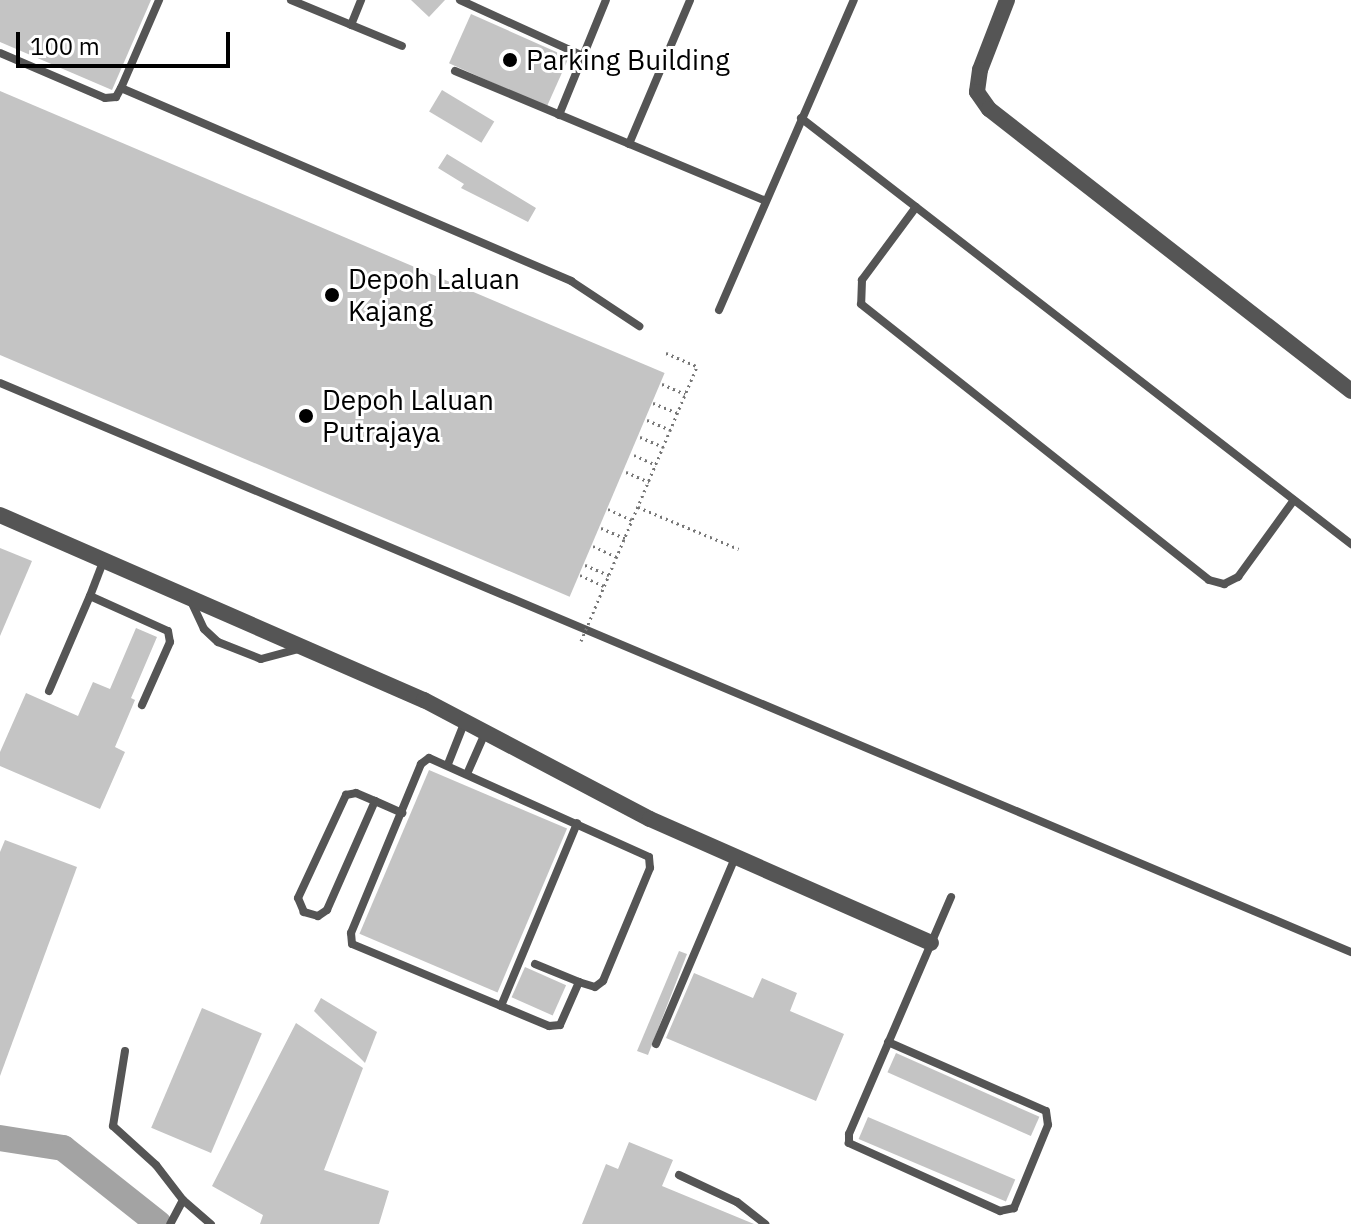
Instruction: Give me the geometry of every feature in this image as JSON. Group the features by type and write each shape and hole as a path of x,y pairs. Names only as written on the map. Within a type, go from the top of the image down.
{"street":[{"path":"1007,0 980,70 977,92 989,109 1351,391"},
{"path":"0,515 486,730 650,819 931,943"}],"lane":[{"path":"0,53 105,98 116,97 159,0"},
{"path":"291,0 402,46"},
{"path":"351,25 361,0"},
{"path":"460,0 583,56"},
{"path":"559,115 606,0"},
{"path":"629,144 690,0"},
{"path":"719,310 854,0"},
{"path":"455,71 766,201"},
{"path":"121,88 571,281 639,326"},
{"path":"801,118 1351,544"},
{"path":"916,207 862,280 861,304 1209,580 1224,584 1238,577 1294,500"},
{"path":"0,383 1351,952"},
{"path":"49,691 104,559"},
{"path":"90,596 168,631 170,642 142,705"},
{"path":"190,599 209,637 229,647 261,659 303,648"},
{"path":"448,764 465,721"},
{"path":"467,774 486,730"},
{"path":"535,964 595,987 603,981 651,862 645,854 448,764 424,760 351,933 352,944 555,1027 563,1021 579,982"},
{"path":"375,801 327,910 318,916 304,912 298,898 342,799 351,793 375,801 402,813"},
{"path":"501,1006 577,823"},
{"path":"656,1044 735,858"},
{"path":"888,1042 1046,1111 1048,1125 1014,1208 1000,1211 852,1148 849,1134 888,1042 951,897"},
{"path":"125,1051 113,1126 156,1165 183,1200 211,1224"},
{"path":"679,1175 737,1202 765,1224"},
{"path":"172,1222 183,1200"}],"path":[{"path":"581,641 697,366 666,353"},
{"path":"662,384 685,394"},
{"path":"653,403 678,413"},
{"path":"647,420 671,430"},
{"path":"640,437 664,447"},
{"path":"634,455 656,465"},
{"path":"626,472 649,482"},
{"path":"638,507 739,549"},
{"path":"608,509 632,520"},
{"path":"601,528 625,538"},
{"path":"593,546 617,557"},
{"path":"585,565 609,575"},
{"path":"580,575 604,586"}],"building":[{"path":"0,0 151,0 112,90 0,42"},
{"path":"411,0 445,0 429,17"},
{"name":"Parking Building","path":"471,14 569,58 547,107 449,63"},
{"path":"442,90 494,121 481,143 429,111"},
{"path":"0,91 665,373 570,597 0,355"},
{"path":"447,154 536,208 528,222 461,188 464,184 438,168"},
{"path":"0,548 32,561 0,636"},
{"path":"136,628 157,637 131,698 135,700 115,747 125,752 100,809 0,766 0,752 26,693 78,716 93,682 110,689"},
{"path":"429,770 567,829 498,992 359,934"},
{"path":"5,840 77,867 0,1076 0,852"},
{"path":"679,951 687,954 648,1055 637,1051"},
{"path":"525,967 566,985 553,1015 512,997"},
{"path":"694,973 753,998 762,978 797,993 790,1011 844,1034 816,1101 666,1038"},
{"path":"321,998 377,1032 365,1063 314,1011"},
{"path":"202,1008 262,1033 211,1153 151,1128"},
{"path":"296,1023 363,1068 324,1170 389,1191 379,1224 260,1224 263,1215 212,1186"},
{"path":"896,1053 1039,1117 1031,1136 887,1072"},
{"path":"868,1117 1015,1180 1006,1202 859,1139"},
{"path":"629,1142 673,1160 662,1186 754,1224 582,1224 606,1164 618,1169"}],"waterway":[{"path":"0,1138 63,1148 159,1224"}],"place":[{"name":"Parking Building","path":"510,60"},
{"name":"Depoh Laluan Kajang","path":"332,295"},
{"name":"Depoh Laluan Putrajaya","path":"306,416"}]}
